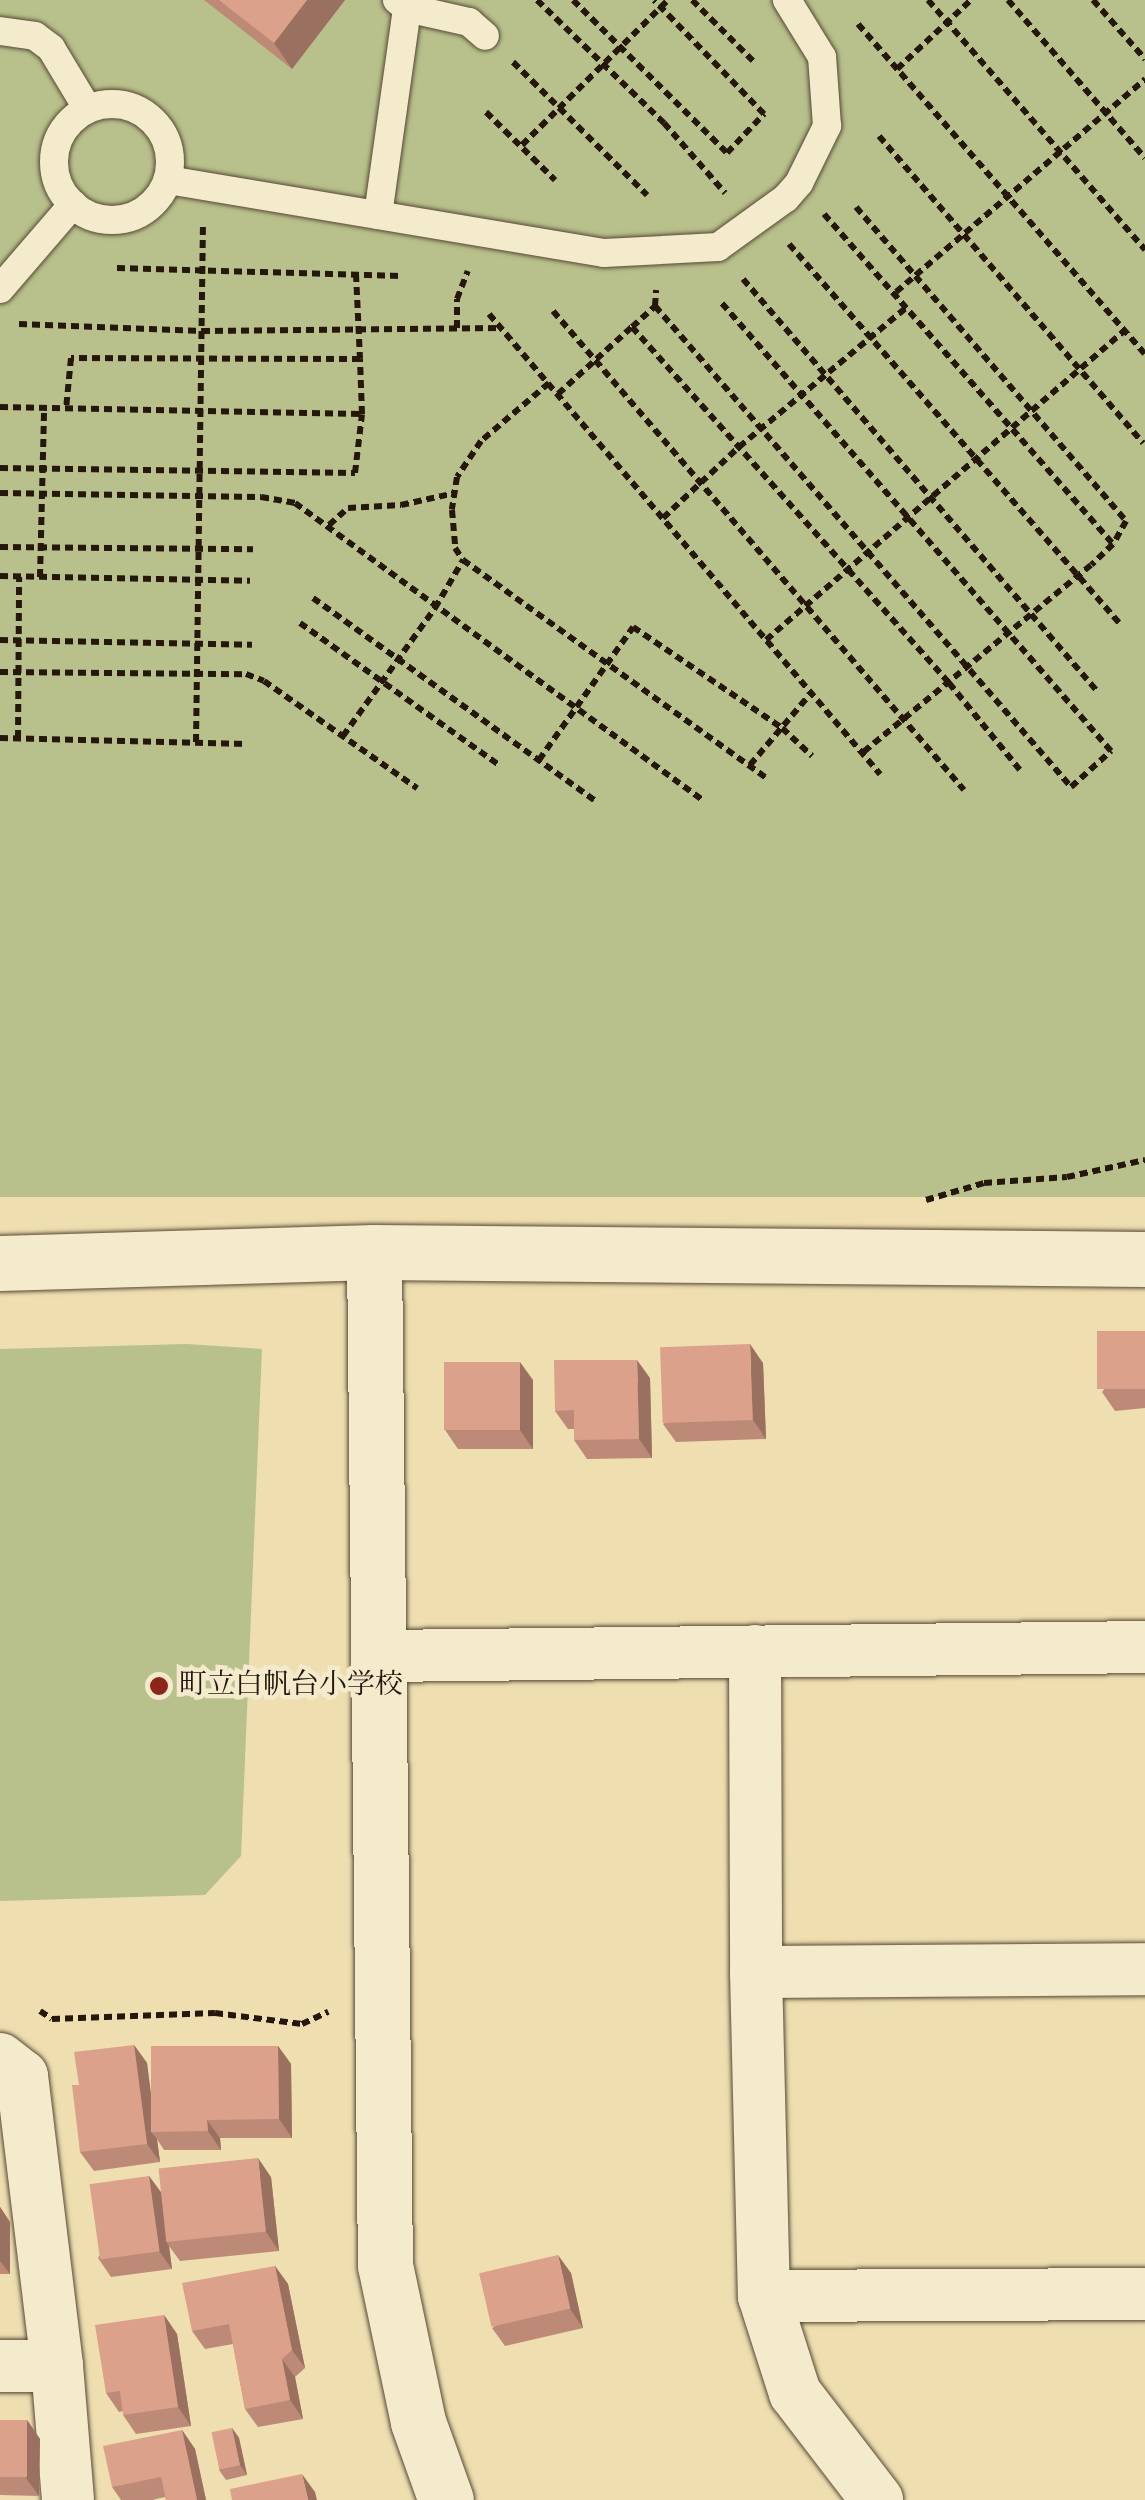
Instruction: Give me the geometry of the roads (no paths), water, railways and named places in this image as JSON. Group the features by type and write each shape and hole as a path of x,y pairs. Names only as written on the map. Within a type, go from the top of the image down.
{"street":[{"path":"374,1252 385,2266 418,2422 446,2500"},
{"path":"0,1264 374,1252 1145,1259"},
{"path":"381,1656 1145,1647"},
{"path":"755,1651 756,1972 764,2296 795,2392 877,2500"},
{"path":"756,1972 1145,1969"},
{"path":"0,2058 22,2076 58,2366 68,2500"},
{"path":"764,2296 1145,2294"},
{"path":"0,2366 58,2366"}],"lane":[{"path":"168,180 604,253 718,246 758,221 799,183 827,126 822,57 787,0"},
{"path":"378,215 402,4 469,22 485,36"},
{"path":"0,31 35,36 51,48 87,108"},
{"path":"124,104 157,124 171,160 168,180 144,211 126,219 106,220 73,204 60,188 54,151 72,119 87,108 124,104"},
{"path":"0,289 73,204"}],"place":[{"name":"町立白帆台小学校","path":"159,1686"}]}
